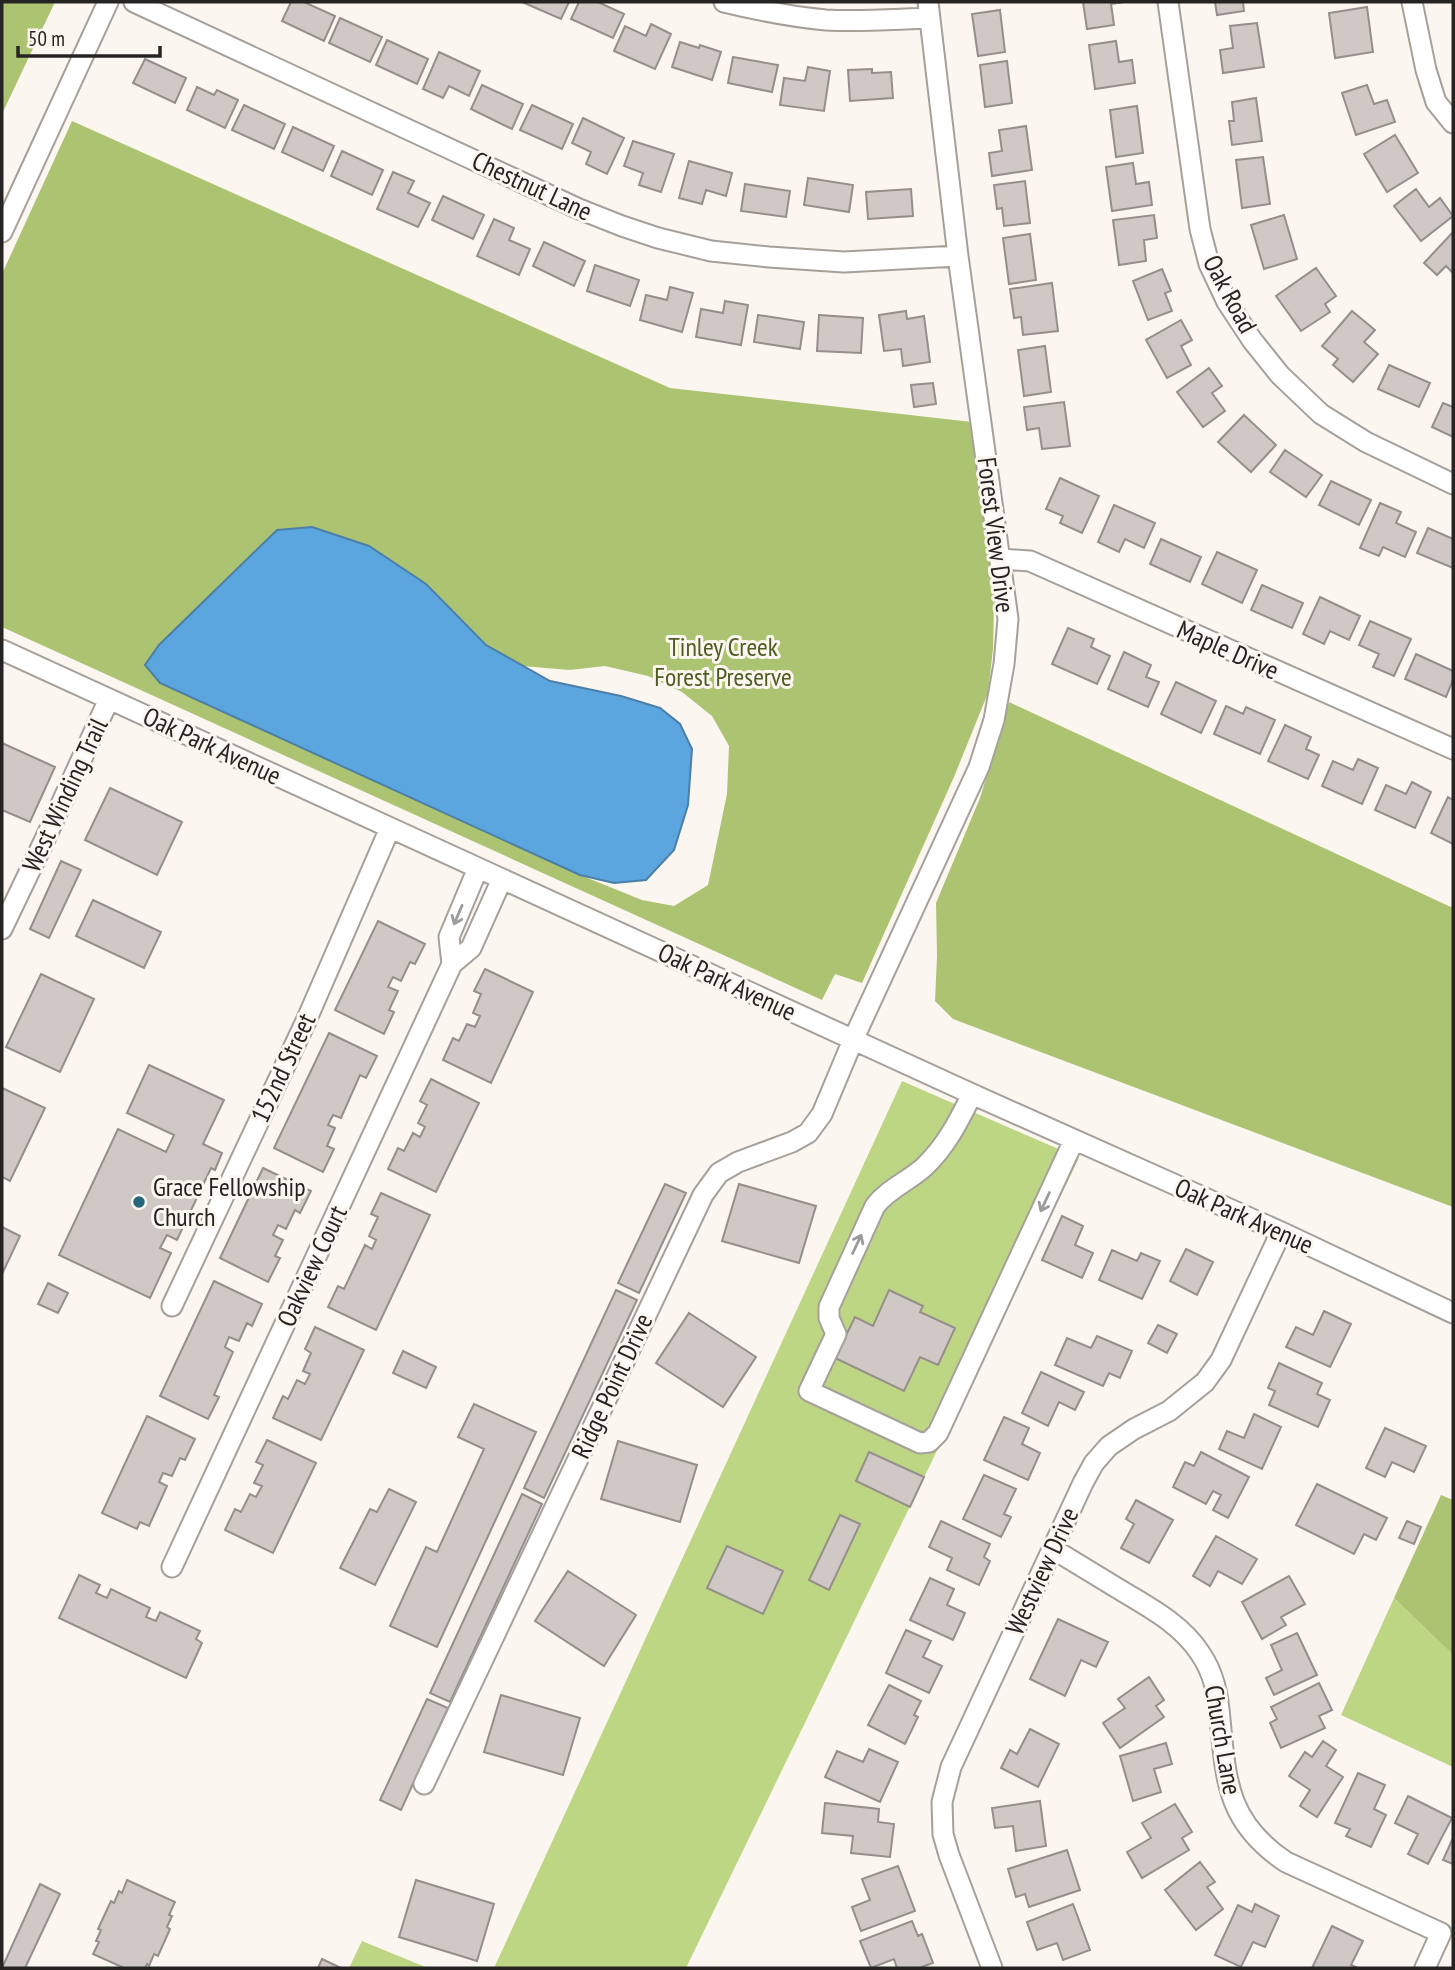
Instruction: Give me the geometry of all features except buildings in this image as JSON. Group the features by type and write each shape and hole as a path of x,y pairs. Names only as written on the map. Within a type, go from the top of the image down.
{"street":[{"path":"2,232 107,2"},
{"name":"Chestnut Lane","path":"134,2 579,209 658,238 711,251 844,262 958,256"},
{"path":"724,2 824,20 866,21 929,10"},
{"name":"Oak Road","path":"1168,2 1200,229 1209,264 1227,302 1280,375 1321,414 1366,442 1453,484"},
{"path":"1412,2 1436,102 1453,123"},
{"name":"Forest View Drive","path":"853,1040 979,767 994,720 1004,664 1008,618 958,256 929,10"},
{"name":"Maple Drive","path":"1001,559 1030,561 1453,750"},
{"name":"Oak Park Avenue","path":"2,650 853,1040 1281,1232 1453,1313"},
{"name":"West Winding Trail","path":"2,929 109,699"},
{"name":"152nd Street","path":"172,1306 306,1021 390,828"},
{"name":"Oakview Court","path":"452,964 449,937 478,868"},
{"name":"Oakview Court","path":"172,1567 452,964 471,948 502,879"},
{"name":"Ridge Point Drive","path":"424,1784 703,1195 719,1173 738,1162 792,1142 808,1133 822,1114 853,1040"},
{"path":"972,1094 956,1127 935,1156 875,1206 829,1307 829,1318 836,1334 809,1391 920,1443 929,1442 938,1433 1074,1140"},
{"name":"Westview Drive","path":"992,1968 948,1855 943,1834 942,1802 951,1767 1094,1464 1110,1446 1134,1429 1169,1412 1205,1382 1221,1360 1281,1232"},
{"name":"Church Lane","path":"1053,1549 1164,1617 1189,1639 1201,1654 1211,1674 1217,1694 1228,1788 1237,1811 1251,1831 1267,1849 1286,1862 1441,1933 1425,1968"}],"green space":[{"path":"2,2 55,2 2,114"},
{"name":"Tinley Creek Forest Preserve","path":"72,121 670,388 972,422 994,605 988,693 954,777 862,983 835,974 822,1000 2,627 2,274","holes":["369,546 426,584 486,645 522,666 570,670 605,666 648,676 682,692 712,716 729,746 727,794 708,885 674,906 642,900 580,875 161,683"]},
{"path":"1009,702 1453,908 1453,1207 953,1019 935,1001 936,903 980,798"},
{"path":"902,1081 1079,1158 686,1968 494,1968"},
{"path":"1441,1495 1453,1500 1453,1655 1394,1598"},
{"path":"1394,1598 1453,1655 1453,1767 1341,1715"},
{"path":"362,1941 428,1968 349,1968"}],"water":[{"path":"312,527 369,546 426,584 486,645 550,681 621,696 660,708 680,724 692,749 688,805 674,850 646,880 614,883 580,875 160,683 145,665 159,645 277,530"}],"place":[{"name":"Grace Fellowship Church","path":"139,1202"}]}
